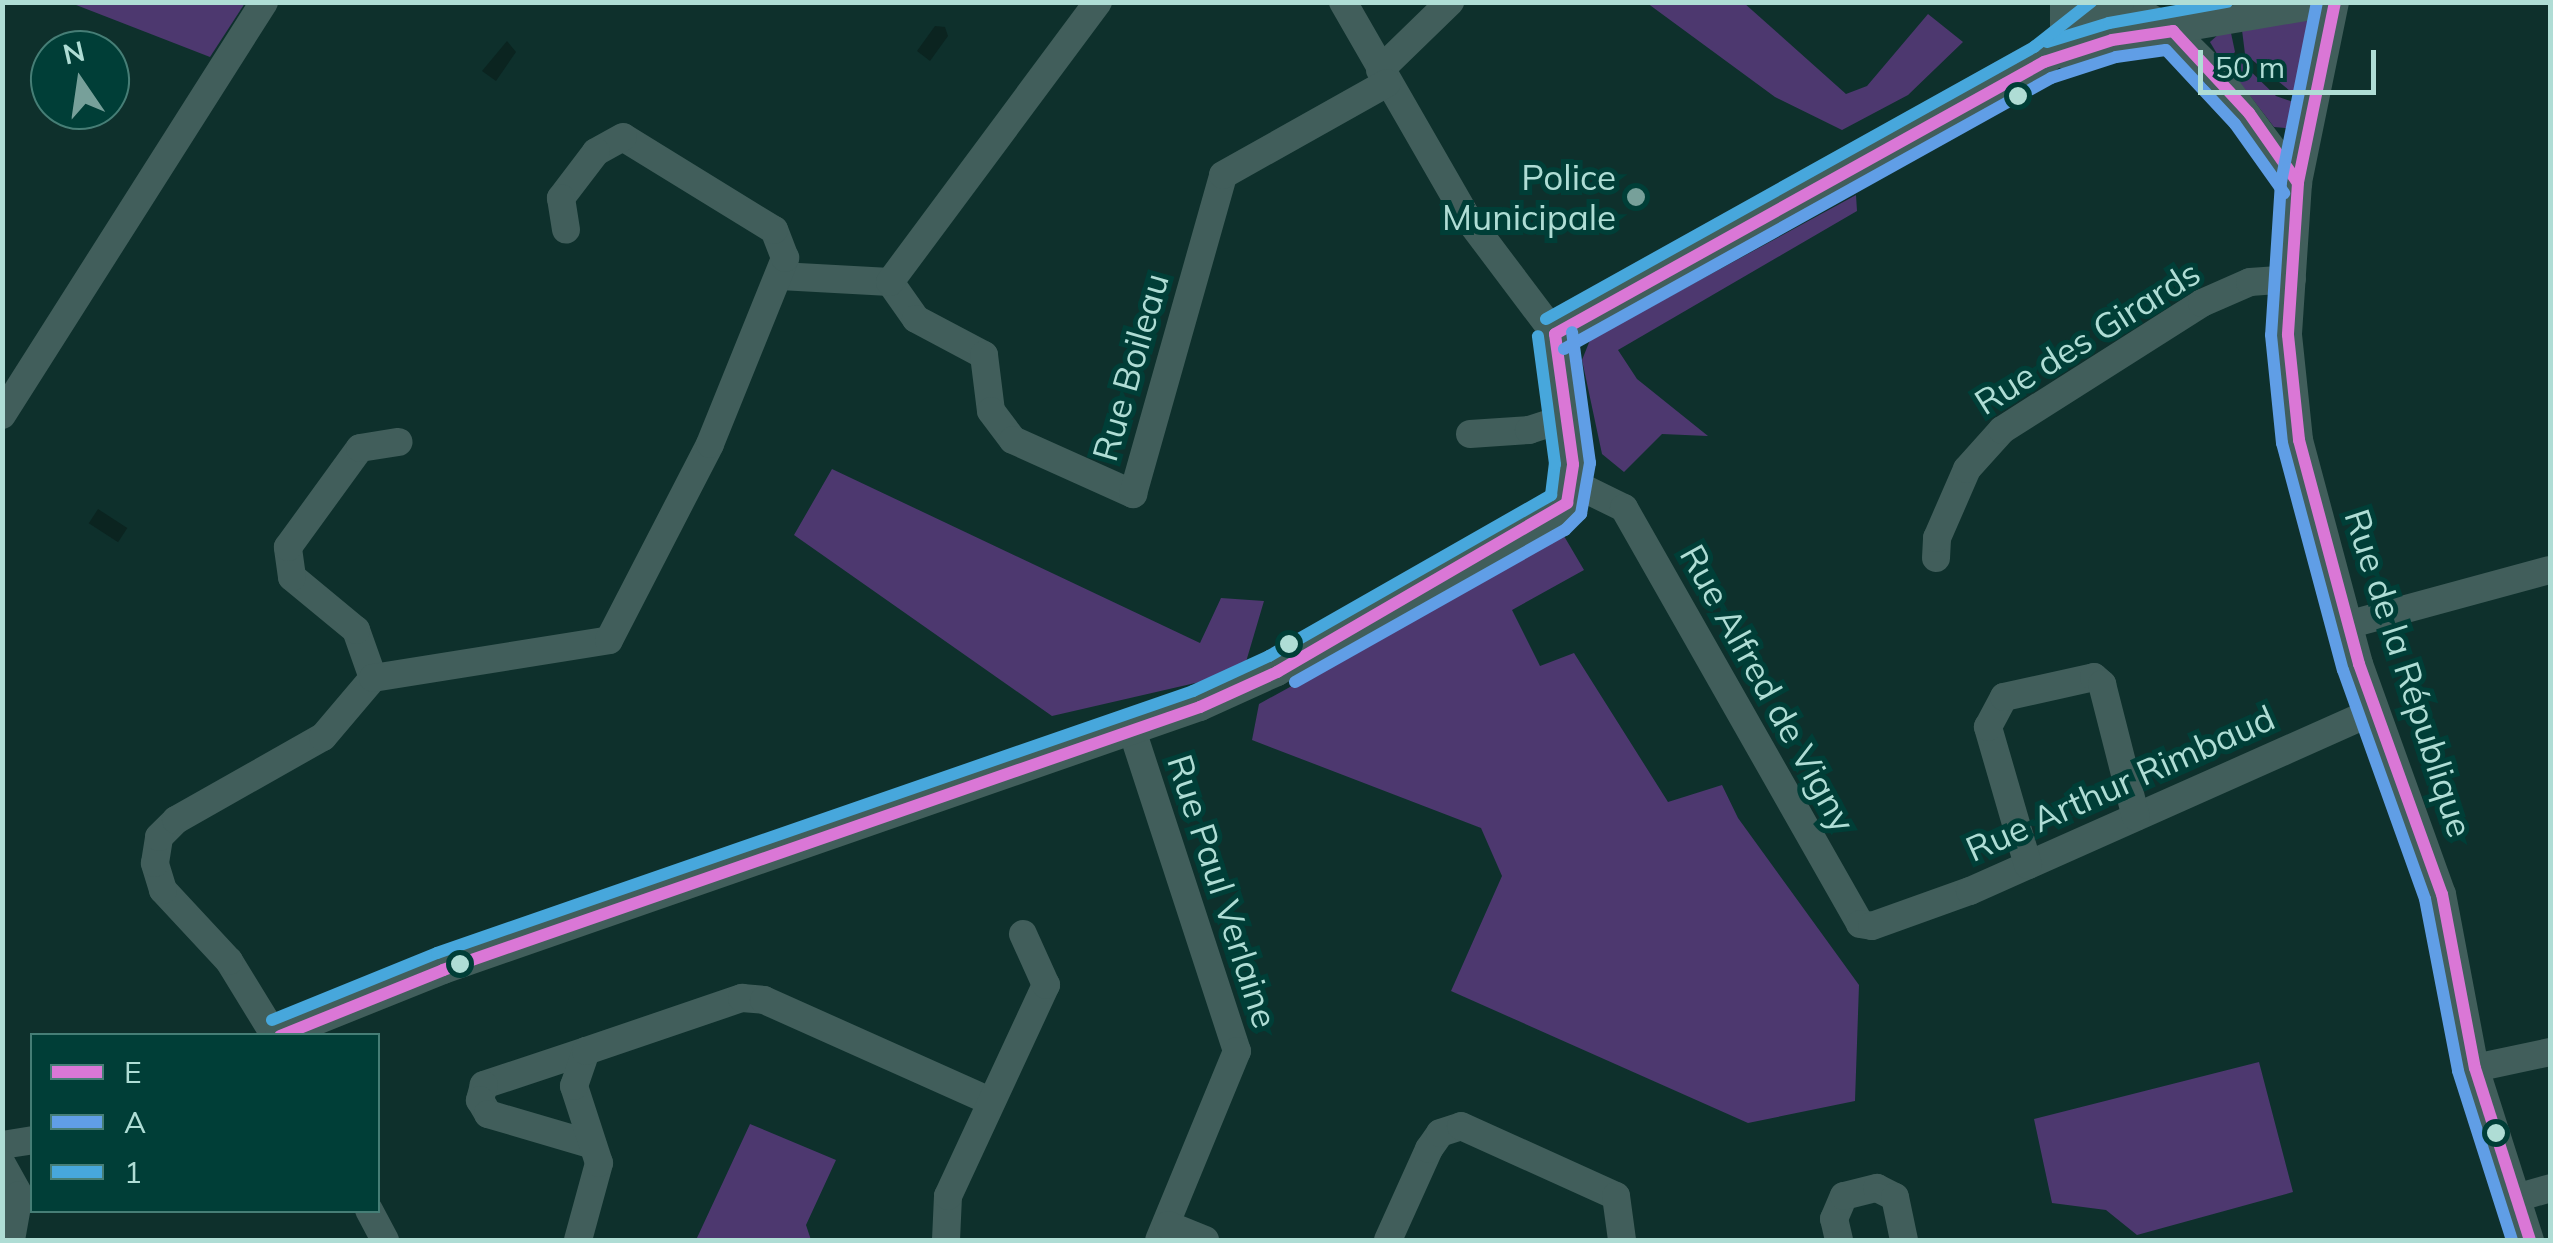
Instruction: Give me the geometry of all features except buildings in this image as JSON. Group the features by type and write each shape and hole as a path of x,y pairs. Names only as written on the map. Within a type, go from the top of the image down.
{"street":[{"path":"2,415 264,2"},
{"path":"780,276 890,282 1098,2"},
{"path":"285,1033 443,970 1132,730 1277,672 1556,515 1571,482 1555,334 1466,216 1343,2"},
{"path":"1384,77 1450,2"},
{"path":"2054,54 2064,2"},
{"path":"1555,334 1650,276 2054,54 2122,2 2172,30 2249,112 2298,183"},
{"path":"2164,2 2172,30"},
{"path":"2054,54 2112,40 2335,2"},
{"name":"Rue de la République","path":"2335,2 2298,183 2288,335 2299,440 2347,626 2442,894 2476,1068 2530,1240"},
{"name":"Rue Boileau","path":"890,282 916,319 984,355 991,411 1013,440 1133,494 1223,174 1384,77"},
{"path":"275,1033 229,961 163,890 155,862 159,838 176,820 323,738 373,678 609,640 710,444 785,258 774,230 623,137 596,152 561,198 566,230"},
{"name":"Rue des Girards","path":"1936,558 1937,538 1968,469 2002,430 2202,303 2250,282 2292,279"},
{"path":"1470,434 1529,430 1565,418"},
{"path":"373,678 356,630 292,577 288,548 360,448 399,442"},
{"name":"Rue Alfred de Vigny","path":"1571,482 1624,508 1852,914 1872,926 1893,920"},
{"path":"2347,626 2550,570"},
{"path":"2028,865 1988,726 2004,697 2084,674 2102,684 2136,817"},
{"name":"Rue Arthur Rimbaud","path":"1893,920 2028,865 2376,711"},
{"name":"Rue Paul Verlaine","path":"1132,730 1237,1051 1164,1233"},
{"path":"946,1240 948,1196 988,1100 1046,985 1023,934"},
{"path":"593,1144 488,1114 480,1100 484,1085 742,998 764,1000 988,1100"},
{"path":"578,1240 598,1184 593,1144 574,1086 586,1051"},
{"path":"2476,1068 2550,1052"},
{"path":"1388,1240 1429,1149 1440,1133 1461,1126 1616,1196 1622,1240"},
{"path":"2,1144 30,1140"},
{"path":"2,1164 26,1190 11,1240"},
{"path":"1839,1240 1834,1219 1844,1196 1876,1188 1896,1197 1904,1240"},
{"path":"2516,1198 2550,1188"},
{"path":"371,1213 385,1240"},
{"path":"1164,1233 1205,1240"}],"shaded area":[{"path":"71,3 245,3 210,57"},
{"path":"1647,3 1744,3 1846,94 1867,86 1928,14 1963,42 1908,95 1842,130 1775,97"},
{"path":"2174,3 2225,3 2227,9 2191,16"},
{"path":"2307,19 2319,33 2309,96 2290,91 2245,54 2242,30"},
{"path":"2220,33 2231,33 2235,52 2223,64 2210,42"},
{"path":"2241,62 2276,96 2305,106 2296,129 2274,127 2231,71"},
{"path":"1856,195 1857,211 1618,350 1637,379 1708,436 1662,434 1624,472 1602,454 1582,360 1590,340"},
{"path":"832,469 1200,643 1221,598 1264,601 1243,672 1052,716 794,535"},
{"path":"1564,536 1584,570 1512,610 1540,666 1574,653 1668,802 1722,785 1738,818 1859,985 1855,1101 1748,1123 1451,991 1502,876 1481,828 1252,740 1259,704"},
{"path":"2259,1062 2293,1192 2137,1235 2106,1210 2052,1203 2034,1119"},
{"path":"750,1124 836,1160 806,1225 811,1240 696,1240"}],"water":[{"path":"935,26 945,27 948,36 930,61 917,51"},
{"path":"507,41 516,52 496,81 482,71"},
{"path":"98,509 127,528 118,542 89,523"}],"transit line":[{"name":"1","path":"1546,319 2034,47 2091,2"},
{"name":"1","path":"2047,42 2109,23 2227,2"},
{"name":"A","path":"2317,2 2281,182 2271,335 2282,443 2343,670 2425,899 2458,1071 2512,1240"},
{"name":"E","path":"2335,2 2298,183 2288,335 2299,440 2359,664 2442,894 2475,1068 2530,1240"},
{"name":"E","path":"1555,334 2044,62 2112,40 2173,31 2249,113 2298,183"},
{"name":"A","path":"1564,349 2051,78 2116,57 2166,50 2235,124 2284,193"},
{"name":"A","path":"1295,682 1565,530 1581,514 1590,463 1572,332"},
{"name":"E","path":"287,1033 443,970 1200,707 1277,672 1567,503 1573,464 1555,334"},
{"name":"1","path":"272,1020 437,953 1193,691 1269,656 1551,495 1555,464 1538,336"}],"place":[{"name":"Police Municipale","path":"1636,197"}]}
